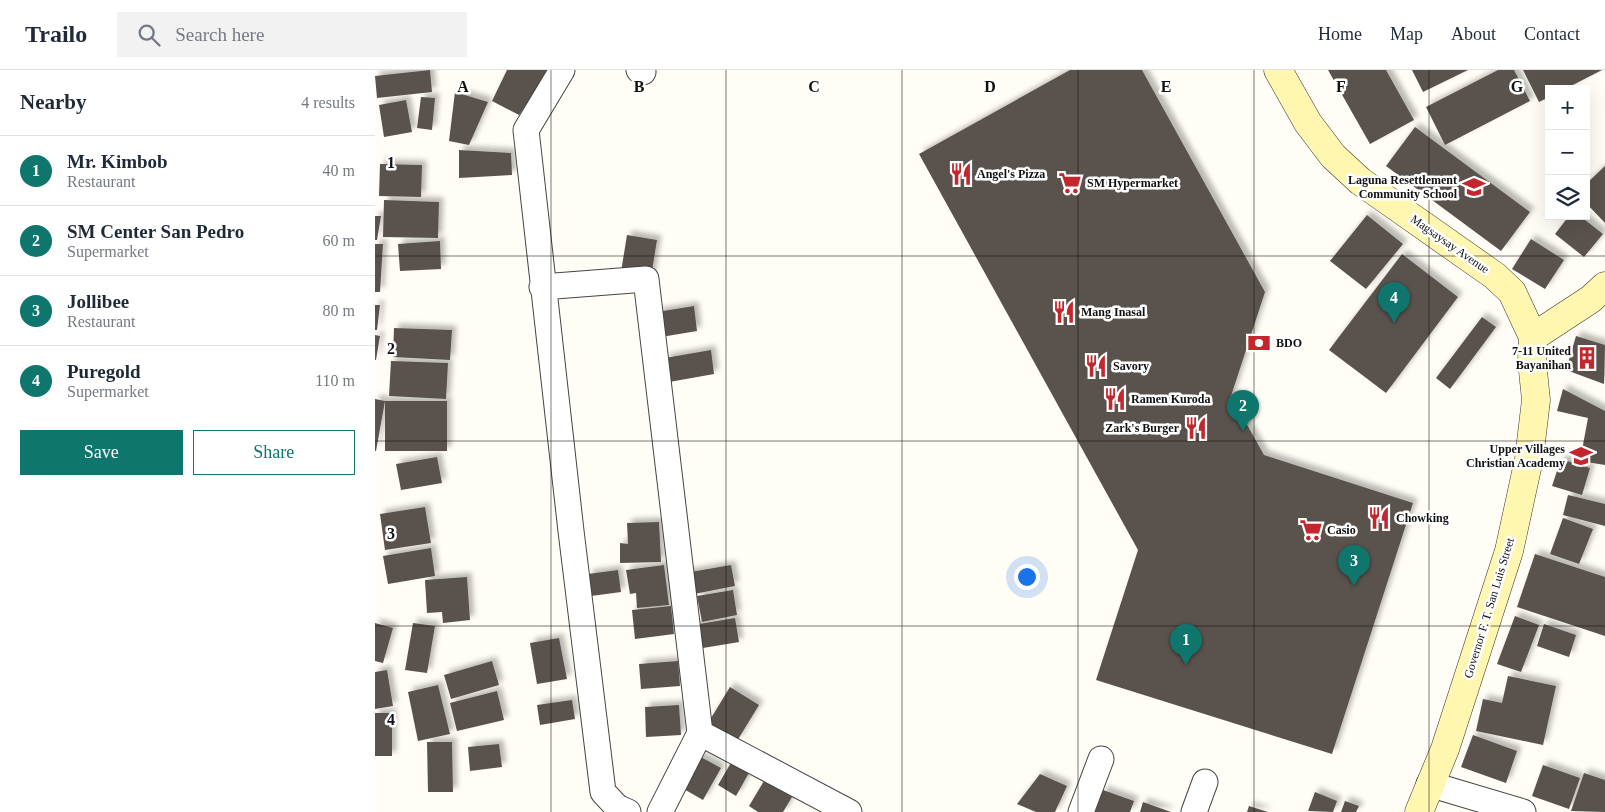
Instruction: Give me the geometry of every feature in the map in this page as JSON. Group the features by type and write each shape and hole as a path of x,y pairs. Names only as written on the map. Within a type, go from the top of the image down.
{"street":[{"path":"561,70 525,130 603,792 617,807 628,812"},
{"name":"Magsaysay Avenue","path":"1278,70 1308,123 1333,156 1360,181 1495,276 1512,292 1533,337"},
{"path":"542,287 646,280 700,733 660,812"},
{"path":"1533,337 1591,300 1605,286"},
{"name":"Governor F. T. San Luis Street","path":"1419,812 1445,749 1509,550 1529,459 1536,400 1532,361 1533,337"},
{"path":"700,733 849,812"},
{"path":"1081,812 1101,759"},
{"path":"1194,812 1205,782"},
{"path":"1429,784 1523,812"}],"building":[{"path":"430,70 432,92 377,98 375,76"},
{"path":"507,70 550,70 519,115 492,101"},
{"path":"1070,70 1142,70 1265,292 1231,396 1264,455 1413,503 1332,754 1096,680 1138,550 919,154"},
{"path":"1328,70 1386,70 1414,120 1370,144"},
{"path":"1412,70 1468,70 1423,92"},
{"path":"1498,70 1514,70 1530,101 1445,145 1426,107"},
{"path":"1523,70 1602,70 1573,85 1545,85 1545,99 1539,102"},
{"path":"455,92 488,102 469,145 449,141"},
{"path":"421,97 435,98 432,130 417,128"},
{"path":"406,100 412,132 384,137 379,105"},
{"path":"1415,127 1530,212 1501,251 1386,166"},
{"path":"459,150 511,153 512,175 459,178"},
{"path":"380,164 422,165 421,197 379,196"},
{"path":"1605,166 1605,223 1590,207 1590,180"},
{"path":"384,200 439,202 438,238 383,237"},
{"path":"1367,215 1403,244 1366,289 1330,261"},
{"path":"375,216 381,216 377,240 375,240"},
{"path":"1566,220 1585,220 1603,234 1584,257 1555,234"},
{"path":"627,235 657,240 651,277 621,272"},
{"path":"1531,239 1564,260 1545,289 1512,269"},
{"path":"440,241 441,269 400,271 398,244"},
{"path":"375,244 383,244 380,292 375,292"},
{"path":"1402,254 1458,297 1386,393 1329,350"},
{"path":"375,305 380,305 377,330 375,330"},
{"path":"694,306 697,331 661,337 657,312"},
{"path":"1482,317 1496,327 1450,389 1436,378"},
{"path":"394,328 452,330 450,360 393,357"},
{"path":"375,335 380,336 376,360 375,360"},
{"name":"7-11 United Bayanihan","path":"1576,336 1605,345 1604,384 1566,370"},
{"path":"711,350 714,374 669,382 665,358"},
{"path":"391,361 448,363 446,399 389,396"},
{"path":"1563,389 1605,411 1605,465 1580,461 1588,418 1557,411"},
{"path":"375,399 385,401 376,451 375,451"},
{"path":"385,401 447,401 447,451 385,451"},
{"path":"437,457 442,483 401,490 396,464"},
{"path":"1561,459 1590,468 1582,495 1552,486"},
{"path":"1568,495 1605,504 1605,526 1563,515"},
{"path":"425,507 431,543 385,550 380,514"},
{"path":"1563,518 1593,529 1579,564 1550,554"},
{"path":"659,522 661,562 620,563 620,543 628,544 627,523"},
{"path":"431,548 435,576 388,584 383,556"},
{"path":"1535,554 1605,577 1605,636 1517,607"},
{"path":"664,565 669,605 637,608 636,593 630,594 626,570"},
{"path":"731,565 735,586 689,595 685,573"},
{"path":"618,570 621,592 591,596 588,574"},
{"path":"467,577 470,620 443,623 442,612 427,613 425,580"},
{"path":"733,590 737,615 702,622 697,596"},
{"path":"671,606 674,634 635,639 632,610"},
{"path":"1515,616 1539,625 1521,672 1497,664"},
{"path":"735,618 739,642 697,649 693,625"},
{"path":"375,623 393,628 383,663 375,661"},
{"path":"413,623 435,626 427,673 405,670"},
{"path":"1544,624 1576,635 1569,657 1537,646"},
{"path":"559,638 567,679 537,684 530,643"},
{"path":"492,661 499,685 451,699 444,675"},
{"path":"678,661 680,686 641,689 639,664"},
{"path":"387,670 393,706 375,709 375,672"},
{"path":"1508,676 1556,686 1543,745 1476,731 1483,699 1502,703"},
{"path":"438,685 450,734 418,741 408,692"},
{"path":"730,687 759,705 737,741 708,723"},
{"path":"497,691 504,720 457,731 450,703"},
{"path":"572,700 575,719 540,725 537,705"},
{"path":"679,705 681,735 646,737 645,707"},
{"path":"375,713 392,713 392,756 375,756"},
{"path":"1473,735 1517,751 1506,783 1461,767"},
{"path":"427,742 452,742 453,792 428,792"},
{"path":"499,744 502,767 470,771 468,747"},
{"path":"699,756 721,768 703,800 682,788"},
{"path":"732,761 750,771 736,796 718,785"},
{"path":"1543,765 1580,778 1569,809 1532,796"},
{"path":"1584,773 1605,780 1605,812 1571,811"},
{"path":"1040,774 1067,786 1055,812 1036,812 1017,804"},
{"path":"764,781 792,797 783,812 758,812 749,806"},
{"path":"1103,790 1134,801 1130,812 1095,812"},
{"path":"1315,792 1337,801 1333,812 1308,811"},
{"path":"1345,801 1359,806 1356,812 1341,812"},
{"path":"1143,802 1171,812 1140,812"},
{"path":"1249,806 1268,812 1247,812"}],"place":[{"name":"Angel's Pizza","path":"961,174"},
{"name":"SM Hypermarket","path":"1070,183"},
{"name":"Laguna Resettlement Community School","path":"1474,187"},
{"name":"Mang Inasal","path":"1064,312"},
{"name":"Puregold","path":"1394,323"},
{"name":"BDO","path":"1259,343"},
{"name":"7-11 United Bayanihan","path":"1587,358"},
{"name":"Savory","path":"1096,366"},
{"name":"Ramen Kuroda","path":"1115,399"},
{"name":"Zark's Burger","path":"1196,428"},
{"name":"SM Center San Pedro","path":"1243,431"},
{"name":"Upper Villages Christian Academy","path":"1581,456"},
{"name":"Chowking","path":"1379,518"},
{"name":"Casio","path":"1311,530"},
{"name":"Jollibee","path":"1354,586"},
{"name":"Mr. Kimbob","path":"1186,665"}]}
